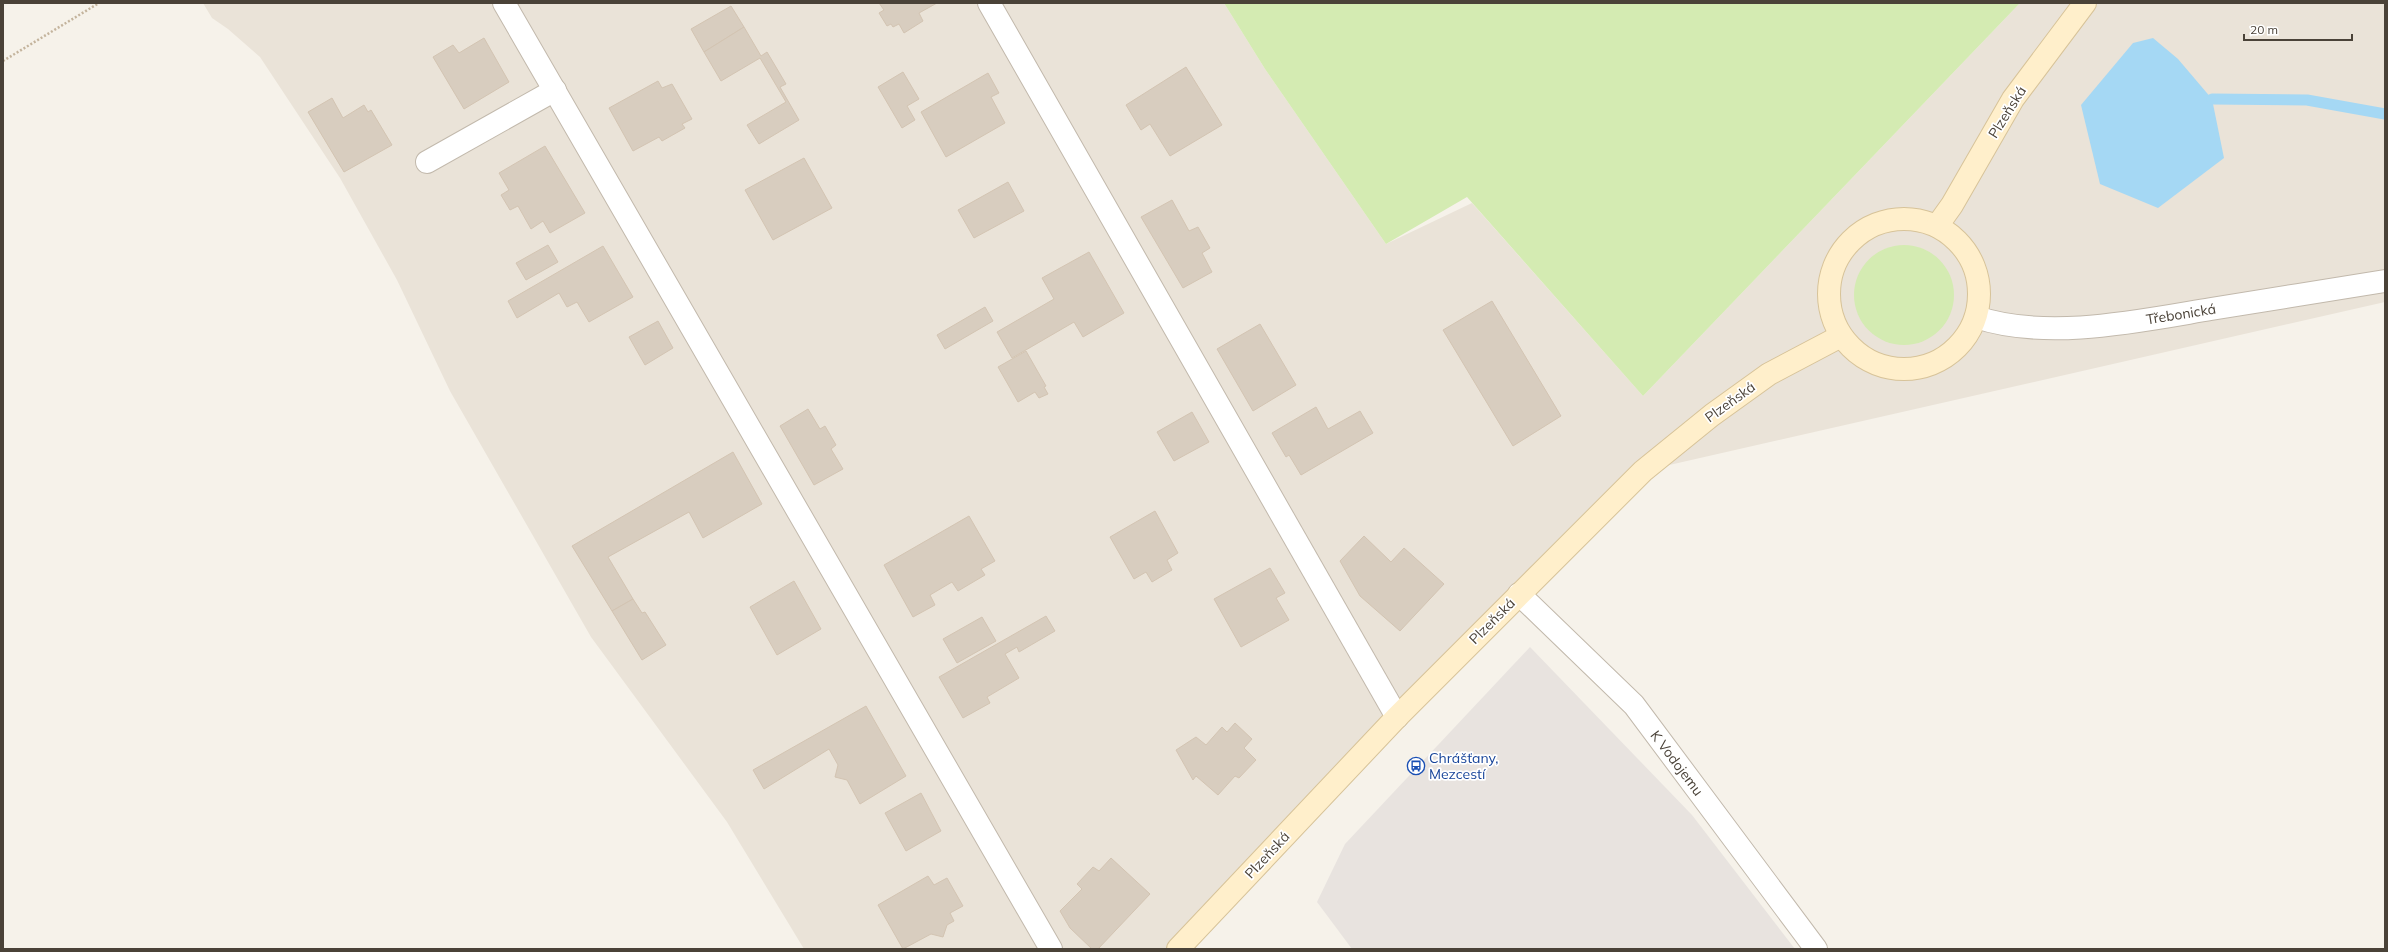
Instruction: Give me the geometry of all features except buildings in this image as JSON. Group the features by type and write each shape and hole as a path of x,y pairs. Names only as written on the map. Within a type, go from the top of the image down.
{"main road":[{"name":"Plzeňská","path":"1938,226 1952,205 2013,99 2085,3"},
{"path":"1894,219 1919,220 1938,226 1962,246 1975,268 1980,292 1976,317 1964,339 1946,356 1924,367 1900,369 1876,364 1855,352 1841,336 1830,312 1829,285 1836,261 1850,241 1870,226 1894,219"},
{"name":"Plzeňská","path":"1178,949 1397,717 1643,471 1712,415 1769,374 1841,336"}],"street":[{"path":"504,3 1051,949"},
{"path":"989,3 1397,717"},
{"path":"427,162 555,90"},
{"name":"Třebonická","path":"1976,317 1993,323 2050,327 2112,325 2385,281"},
{"name":"K Vodojemu","path":"1519,594 1634,705 1816,949"}],"path":[{"path":"3,61 99,3"}],"shaded area":[{"path":"203,3 1224,3 1265,69 1386,244 1472,203 1643,396 2020,3 2385,3 2385,302 1643,471 1177,949 804,949 727,822 591,637 450,391 397,280 340,178 260,57 228,29 212,18"},
{"path":"1530,647 1692,815 1795,949 1352,949 1317,902 1345,844"}],"green space":[{"path":"1224,3 2020,3 1643,396 1467,197 1386,244 1265,69"},
{"path":"1904,245 1914,246 1932,253 1946,267 1953,285 1953,305 1946,323 1932,337 1914,344 1904,345 1894,344 1876,337 1862,323 1855,305 1854,295 1855,285 1862,267 1876,253 1894,246"}],"water":[{"path":"2153,38 2178,59 2212,99 2224,158 2158,208 2100,184 2081,105 2133,43"}],"waterway":[{"path":"2212,99 2307,100 2385,114"}],"place":[{"name":"Chrášťany, Mezcestí","path":"1416,766"}]}
